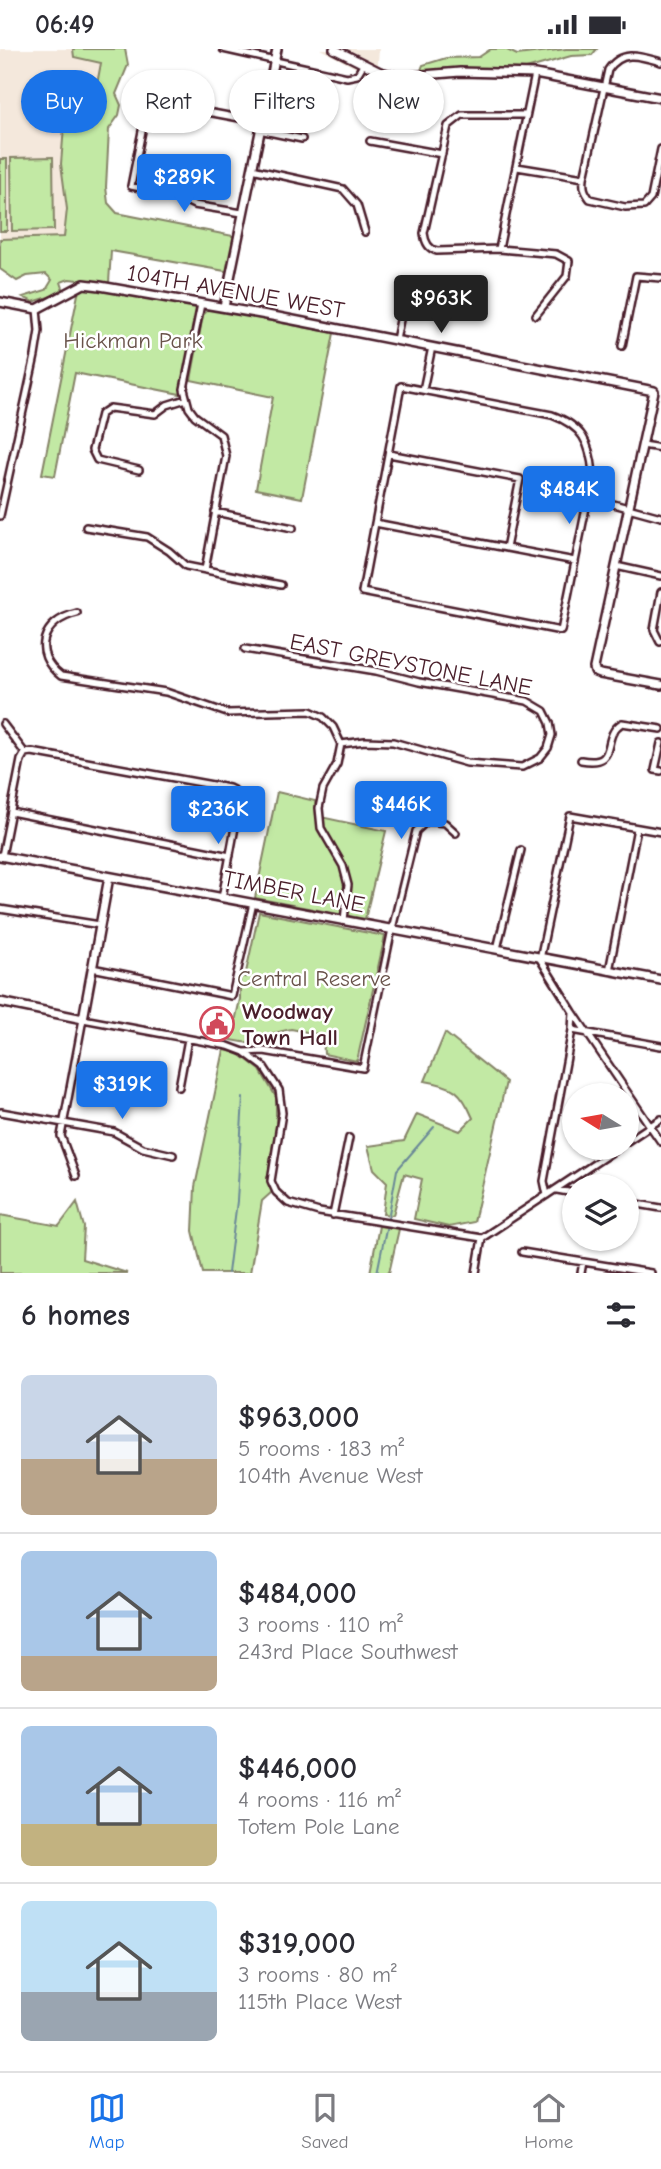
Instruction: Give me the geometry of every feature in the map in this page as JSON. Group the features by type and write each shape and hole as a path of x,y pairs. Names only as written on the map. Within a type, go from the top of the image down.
{"street":[{"path":"223,49 347,77 361,68"},
{"path":"273,70 277,49"},
{"path":"334,49 361,68 399,77 460,72 535,73 661,98"},
{"path":"661,62 636,55 621,57 608,70 584,178 583,187 590,199 625,207 644,206 651,198 661,149"},
{"path":"499,249 535,73"},
{"path":"229,119 148,101 131,186 174,195 194,205 242,213"},
{"path":"526,115 462,115 454,120 448,127 424,233 427,245 437,251 499,249 556,254 569,261 568,276 536,315"},
{"path":"224,307 259,133"},
{"path":"283,133 302,139"},
{"path":"369,141 442,154"},
{"path":"517,167 584,178"},
{"path":"252,169 343,189 357,205 365,232"},
{"path":"622,346 636,276 661,278"},
{"name":"104TH AVENUE WEST","path":"37,309 84,284 100,286 224,307 657,391"},
{"path":"0,302 37,309 39,331 0,516"},
{"path":"201,304 184,389 195,415 221,435 226,456 205,570"},
{"path":"396,340 401,315"},
{"path":"423,390 432,347"},
{"path":"401,386 423,390 552,415 567,421 585,440 591,455 593,473 561,631 362,592 401,386"},
{"path":"657,391 642,445 595,672 661,685"},
{"path":"139,470 97,460 92,450 101,414 110,408 155,414 167,405 186,399"},
{"path":"642,445 661,448"},
{"path":"388,454 520,479 506,548"},
{"path":"588,497 661,517"},
{"path":"215,512 293,528"},
{"path":"375,523 575,561"},
{"path":"86,527 147,537 186,566 281,585"},
{"path":"616,566 661,576"},
{"path":"660,642 654,630 661,592"},
{"path":"77,613 62,617 46,633 43,644 51,669 61,676 166,692 227,713 310,711 323,717 333,727 341,744 337,764 323,789 321,828 342,866 348,885 344,920"},
{"name":"EAST GREYSTONE LANE","path":"244,649 376,671 419,682 527,701 544,711 552,735 548,748 540,758 522,767 467,763 393,742 341,744"},
{"path":"581,760 603,760 614,730 622,723 661,729"},
{"path":"3,724 25,753"},
{"path":"661,743 655,770 661,771"},
{"path":"25,753 32,752 235,791 240,800 222,898"},
{"path":"1,856 21,760 25,753"},
{"path":"11,812 230,856"},
{"path":"661,832 570,816 540,959 661,1142"},
{"path":"244,1052 264,1051 363,1069 392,929 416,831 427,821 445,823 456,834"},
{"path":"608,971 637,828"},
{"path":"497,949 521,850"},
{"name":"TIMBER LANE","path":"1,856 661,980"},
{"path":"76,1176 61,1136 109,877"},
{"path":"92,968 232,996 253,903"},
{"path":"0,909 100,925"},
{"path":"0,1002 228,1046 244,1052 264,1067 279,1090 282,1113 272,1174 274,1187 282,1198 295,1206 333,1215 482,1238 600,1160"},
{"path":"547,1195 544,1181 573,1012"},
{"path":"572,1030 661,1046"},
{"path":"178,1087 188,1039"},
{"path":"1,1112 114,1132 143,1148 173,1156"},
{"path":"639,1133 661,1119"},
{"path":"333,1215 349,1139"},
{"path":"556,1190 562,1191"},
{"path":"639,1204 661,1208"},
{"path":"476,1273 482,1238"},
{"path":"522,1252 624,1271 651,1273"},
{"path":"581,1273 583,1262"}],"shaded area":[{"path":"0,49 125,49 78,272 0,255"},
{"path":"320,49 379,49 376,70 360,70"}],"green space":[{"path":"73,49 125,49 128,65 126,70 121,70 121,82 116,94 121,105 119,115 109,129 106,187 108,203 117,213 238,237 231,272 111,251 109,283 69,279 61,282 63,288 58,294 33,302 23,297 46,290 52,280 46,274 27,276 17,281 0,269 0,239 64,237 67,209 61,164 64,133 107,133 107,70 100,70 101,63 74,57"},
{"path":"491,49 505,49 517,55 566,49 597,49 592,55 571,56 526,69 421,70 423,65 446,58 479,57"},
{"path":"53,157 54,230 12,231 11,158"},
{"path":"0,159 7,159 7,231 0,231"},
{"name":"Hickman Park","path":"92,288 197,307 180,394 75,373 55,476 42,474 79,289"},
{"path":"209,309 334,333 302,498 256,489 273,397 191,380 203,315"},
{"path":"277,792 315,801 316,816 386,831 365,919 255,898"},
{"name":"Central Reserve","path":"259,912 385,936 357,1061 324,1054 323,1035 291,1029 270,1034 265,1046 231,1040 240,999 240,976 245,977"},
{"path":"445,1033 506,1082 474,1222 449,1227 414,1219 422,1179 404,1174 393,1215 383,1214 387,1182 374,1169 368,1146 404,1141 417,1114 460,1131 473,1118 465,1101 455,1091 425,1081"},
{"path":"224,1050 238,1053 260,1070 276,1097 276,1127 267,1179 272,1192 262,1201 250,1273 203,1273 193,1231 195,1187"},
{"path":"77,1202 84,1227 82,1259 127,1273 0,1273 0,1215 59,1226"},
{"path":"379,1226 399,1229 389,1273 370,1273"}],"waterway":[{"path":"228,1273 237,1201 243,1098"},
{"path":"388,1219 397,1170 434,1127"},
{"path":"377,1273 386,1229"}],"place":[{"name":"Woodway Town Hall","path":"217,1024"}]}
